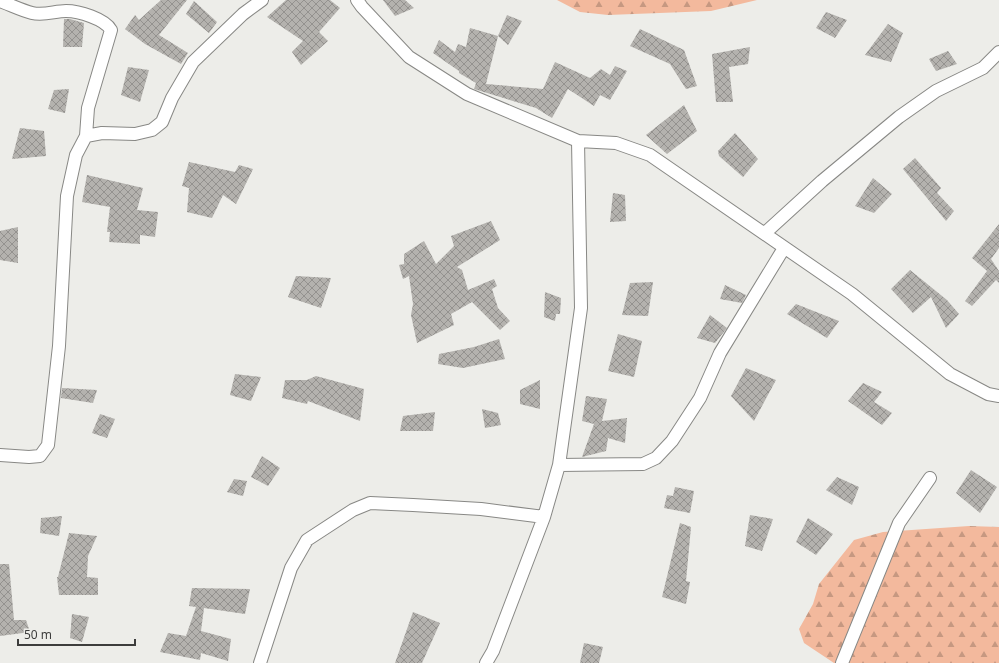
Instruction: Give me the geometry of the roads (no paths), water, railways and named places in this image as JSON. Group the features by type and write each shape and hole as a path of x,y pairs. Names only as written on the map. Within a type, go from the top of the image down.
{"street":[{"path":"86,136 102,134 136,134 152,130 162,122 172,98 193,62 243,14 262,0"},
{"path":"358,0 362,7 409,57 467,94 578,141 616,143 650,156 765,233 784,248 852,294 950,374 988,394 999,396"},
{"path":"0,1 33,13 45,14 67,11 90,16 109,25 111,30 88,108 86,136 76,155 67,196 59,346 48,445 40,456 29,457 0,455"},
{"path":"765,233 822,181 899,117 936,92 983,68 999,52"},
{"path":"486,663 493,651 544,517 560,465 581,308 578,141"},
{"path":"560,465 643,464 656,458 672,441 700,398 720,354 784,248"},
{"path":"842,663 899,523 930,478"},
{"path":"260,663 291,568 307,540 353,510 370,503 481,509 544,517"}]}
